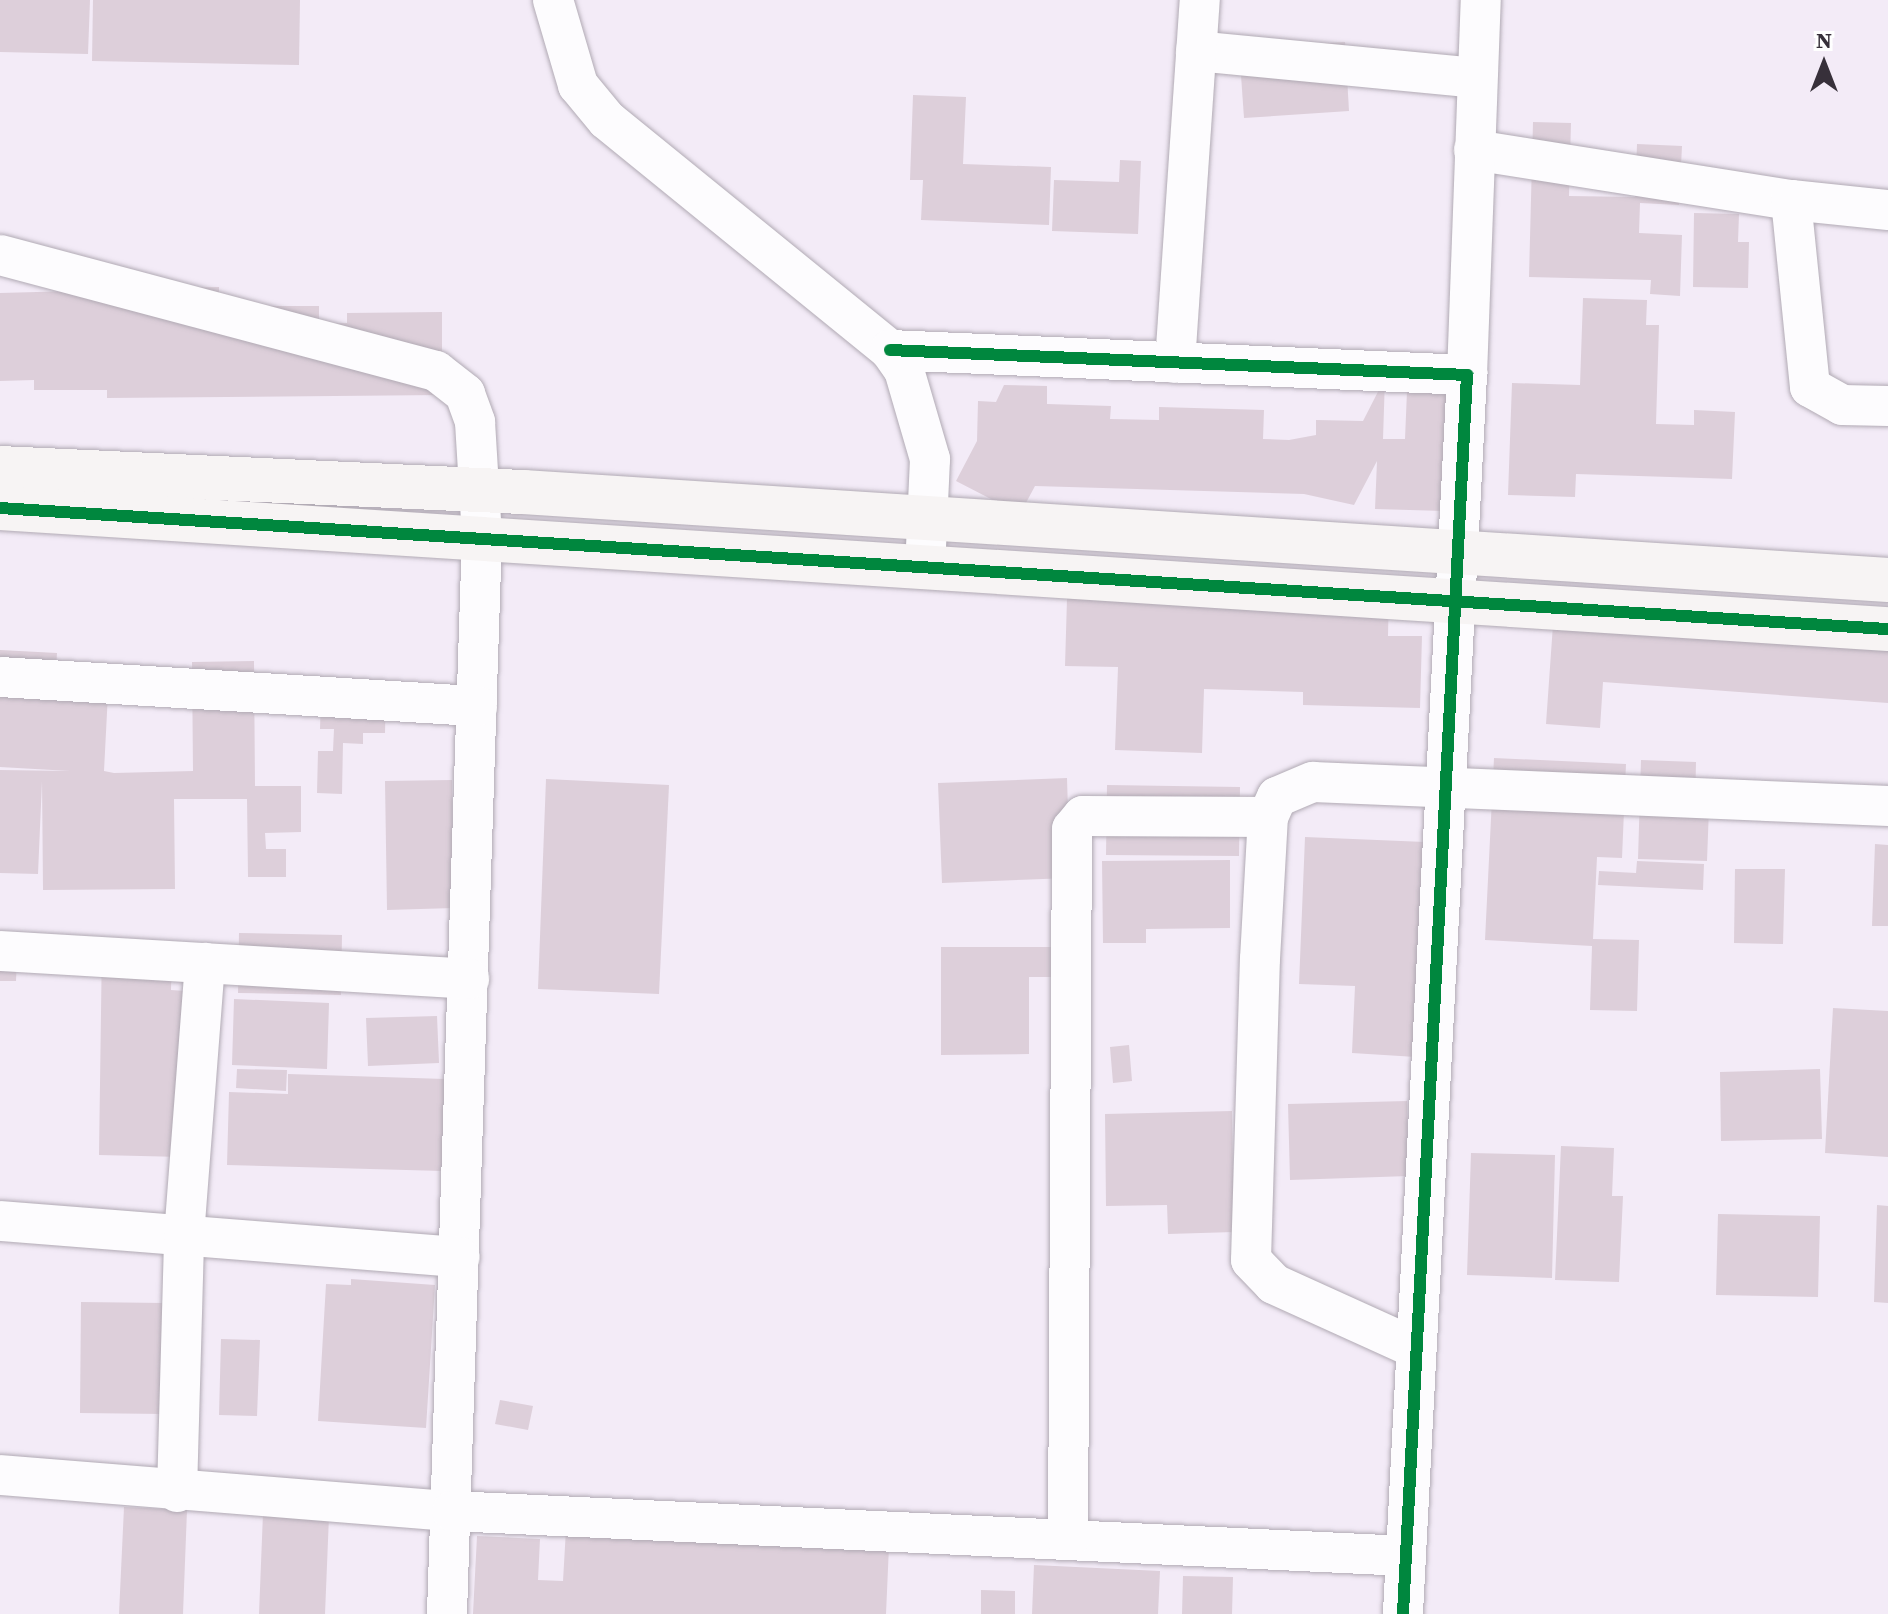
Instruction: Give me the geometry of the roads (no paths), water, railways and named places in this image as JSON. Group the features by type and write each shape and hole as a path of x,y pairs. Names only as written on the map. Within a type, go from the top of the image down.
{"street":[{"path":"553,0 578,85 607,120 890,350 915,398 930,459 932,517 925,568"},
{"path":"1175,363 1200,0"},
{"path":"1403,1614 1415,1348 1462,554 1481,0"},
{"path":"1196,51 1477,78"},
{"path":"1474,150 1791,200 1888,210"},
{"path":"1791,200 1810,387 1842,405 1888,406"},
{"path":"0,255 436,371 465,394 482,490 482,536 447,1614"},
{"path":"890,350 1467,375"},
{"path":"0,468 482,490 1888,580"},
{"path":"0,508 482,536 925,568 1888,629"},
{"path":"0,677 477,706"},
{"path":"1415,1348 1274,1284 1251,1260 1268,817 1277,797 1300,783 1888,806"},
{"path":"1068,1540 1072,829 1083,816 1268,817"},
{"path":"0,951 469,979"},
{"path":"177,1492 184,1236 205,963"},
{"path":"0,1221 460,1257"},
{"path":"0,1475 177,1492 452,1511 1405,1556"}]}
